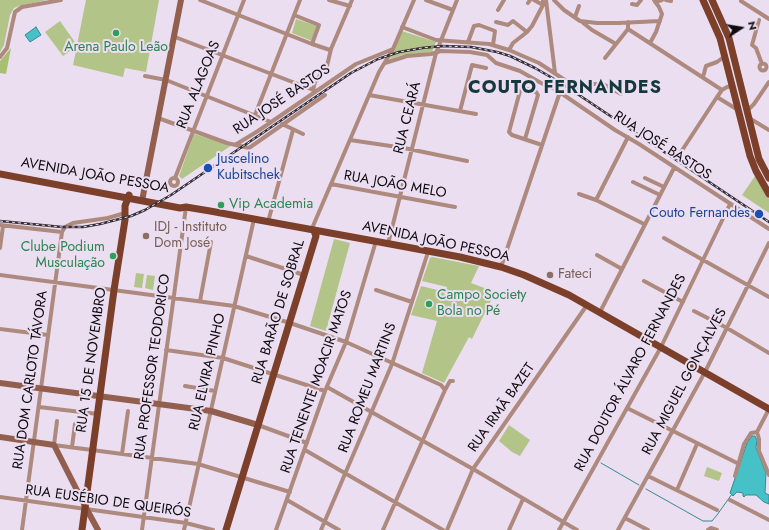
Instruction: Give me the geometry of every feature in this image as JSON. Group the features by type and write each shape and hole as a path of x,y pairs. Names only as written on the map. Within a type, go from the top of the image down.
{"main road":[{"path":"143,199 181,0"},
{"path":"703,0 720,38 743,132 756,171 769,194"},
{"path":"712,0 729,38 759,159 769,178"},
{"path":"732,86 738,87 743,97"},
{"name":"AVENIDA JOÃO PESSOA","path":"0,171 128,197"},
{"name":"AVENIDA JOÃO PESSOA","path":"0,174 143,199 180,208 186,207 460,257 524,274 564,292 769,409"},
{"name":"RUA 15 DE NOVEMBRO","path":"82,530 128,197"},
{"name":"RUA BARÃO DE SOBRAL","path":"226,530 316,236 314,231"},
{"path":"0,383 211,411 258,426"},
{"path":"0,437 54,445 98,530"}],"street":[{"path":"0,57 7,48 15,12 22,7 61,0"},
{"path":"200,0 330,50"},
{"name":"RUA ALAGOAS","path":"175,178 192,130 244,0"},
{"path":"255,115 300,0"},
{"path":"329,0 350,6"},
{"path":"175,37 314,90 315,82 327,66 330,50 352,0"},
{"name":"RUA BARÃO DE SOBRAL","path":"314,231 313,226 378,72 393,49 414,0"},
{"path":"426,0 453,10"},
{"name":"RUA CEARÁ","path":"388,244 436,53 457,0"},
{"path":"498,10 504,0"},
{"path":"534,0 544,2"},
{"path":"554,0 564,10 592,30 616,44"},
{"path":"632,4 637,5 641,0"},
{"path":"650,43 660,21 661,11 655,1 662,0"},
{"path":"741,1 769,19"},
{"path":"509,50 513,43 527,32 536,20 544,2"},
{"path":"544,2 555,73"},
{"path":"574,17 579,6"},
{"path":"294,15 319,25 312,44"},
{"path":"759,20 752,45 756,48 762,64 760,67 761,70 768,70"},
{"path":"496,22 508,25 512,21 527,32"},
{"path":"580,21 597,23 660,21"},
{"path":"605,58 628,29 628,22"},
{"path":"468,42 472,28 479,25 495,31 493,45"},
{"path":"402,27 442,40 493,45 539,63 574,86 580,87 592,84 603,84 621,94"},
{"path":"628,29 722,90"},
{"name":"RUA JOSÉ BASTOS","path":"235,145 272,122 314,90 356,64 393,49"},
{"name":"RUA JOSÉ BASTOS","path":"385,62 407,56 447,51 487,55 496,63 520,71 560,92 615,130 769,229"},
{"path":"703,77 706,66 717,62 725,56"},
{"path":"460,111 472,65 486,68"},
{"path":"145,76 166,80 272,122"},
{"path":"769,82 747,114 769,130"},
{"path":"679,155 722,90 732,86"},
{"path":"525,139 538,95 536,92 523,88 520,91 509,130 510,134 542,145"},
{"path":"501,267 560,92"},
{"name":"RUA JOSÉ BASTOS","path":"235,145 249,148 324,95"},
{"path":"369,95 476,114"},
{"path":"717,97 738,110"},
{"path":"158,118 235,145"},
{"path":"282,124 304,134"},
{"path":"268,222 293,130"},
{"path":"596,200 628,137"},
{"path":"350,140 467,161"},
{"path":"600,312 674,168"},
{"path":"646,178 664,187"},
{"path":"633,182 660,195"},
{"name":"RUA JOÃO MELO","path":"331,184 455,207"},
{"path":"579,194 596,200 644,224"},
{"name":"RUA DOUTOR ÁLVARO FERNANDES","path":"559,530 661,347 730,204"},
{"name":"RUA PROFESSOR TEODORICO","path":"142,530 186,207"},
{"path":"0,248 1,226 62,232 65,227 73,223 108,218 125,213"},
{"name":"RUA ELVIRA PINHO","path":"184,530 254,219"},
{"name":"RUA DOM CARLOTO TÁVORA","path":"22,530 62,232"},
{"path":"664,238 769,297"},
{"name":"RUA TENENTE MOACIR MATOS","path":"276,530 326,389 346,342 376,241"},
{"path":"200,301 211,242"},
{"name":"RUA MIGUEL GONÇALVES","path":"618,530 705,372 769,243"},
{"name":"RUA ROMEU MARTINS","path":"321,530 392,364 428,252"},
{"path":"597,255 622,268"},
{"path":"246,256 304,276"},
{"path":"0,275 234,306 346,342 441,386 445,390"},
{"path":"644,281 683,302"},
{"path":"376,290 412,302"},
{"name":"RUA IRMÃ BAZET","path":"447,530 473,469 587,305"},
{"path":"694,311 727,328 769,353"},
{"path":"0,329 48,335"},
{"path":"166,350 223,358 326,389 371,412 473,469 577,530"},
{"path":"383,530 445,390 450,381 453,381"},
{"path":"185,386 215,391"},
{"path":"39,407 98,414"},
{"path":"628,408 738,464"},
{"path":"769,409 757,432 759,439 759,451 769,475"},
{"path":"122,454 128,411"},
{"path":"57,421 54,445 198,464 290,492"},
{"path":"72,447 75,424"},
{"path":"258,426 307,443"},
{"path":"735,476 744,444 750,433 757,432"},
{"path":"677,490 697,444"},
{"path":"305,450 443,530"},
{"path":"648,476 717,510"},
{"name":"RUA EUSÉBIO DE QUEIRÓS","path":"0,497 186,522 213,530"},
{"path":"509,530 523,499"},
{"path":"287,500 339,530"},
{"path":"730,500 769,520"},
{"path":"625,518 648,530"},
{"path":"708,530 711,528 717,530"}],"green space":[{"path":"0,0 47,0 14,8 10,15 4,45 0,52"},
{"name":"Arena Paulo Leão","path":"86,0 159,0 146,72 125,68 123,77 73,65 77,46 63,56 45,32 60,21 77,45"},
{"path":"296,19 317,26 312,41 292,33"},
{"path":"402,31 436,42 432,52 402,55 390,59"},
{"path":"11,48 6,74 0,73 0,61"},
{"path":"194,134 232,145 182,179 179,176"},
{"path":"755,176 769,199 769,213 742,195"},
{"path":"334,239 350,243 326,331 310,326"},
{"path":"432,257 479,266 471,283 495,292 472,339 469,337 444,383 422,373 437,321 411,315 421,286 446,292 447,287 422,281 430,258"},
{"path":"136,273 144,274 142,288 134,287"},
{"path":"147,275 155,276 153,290 145,288"},
{"path":"509,425 530,440 520,456 512,452 499,441"},
{"path":"707,467 722,473 719,481 704,476"}],"water":[{"path":"36,27 41,35 30,42 25,35"},
{"path":"752,436 755,436 757,440 756,448 766,473 765,493 769,495 769,504 764,502 756,495 746,495 744,497 743,493 737,492 733,496 730,493 747,443"}],"waterway":[{"path":"601,463 639,485"},
{"path":"646,489 703,521 712,521 732,494"}],"railway":[{"path":"0,221 62,227 83,227 131,216 171,195 351,73 378,59 399,52 443,46 471,47 497,52 510,56 535,68 561,83 769,222"}],"place":[{"name":"Arena Paulo Leão","path":"116,33"},
{"name":"Juscelino Kubitschek","path":"208,168"},
{"name":"Vip Academia","path":"221,205"},
{"name":"Couto Fernandes","path":"759,214"},
{"name":"IDJ - Instituto Dom José","path":"146,236"},
{"name":"Clube Podium Musculação","path":"113,256"},
{"name":"Fateci","path":"550,275"},
{"name":"Campo Society Bola no Pé","path":"429,304"}],"district":[{"name":"COUTO FERNANDES","path":"565,89"}]}
